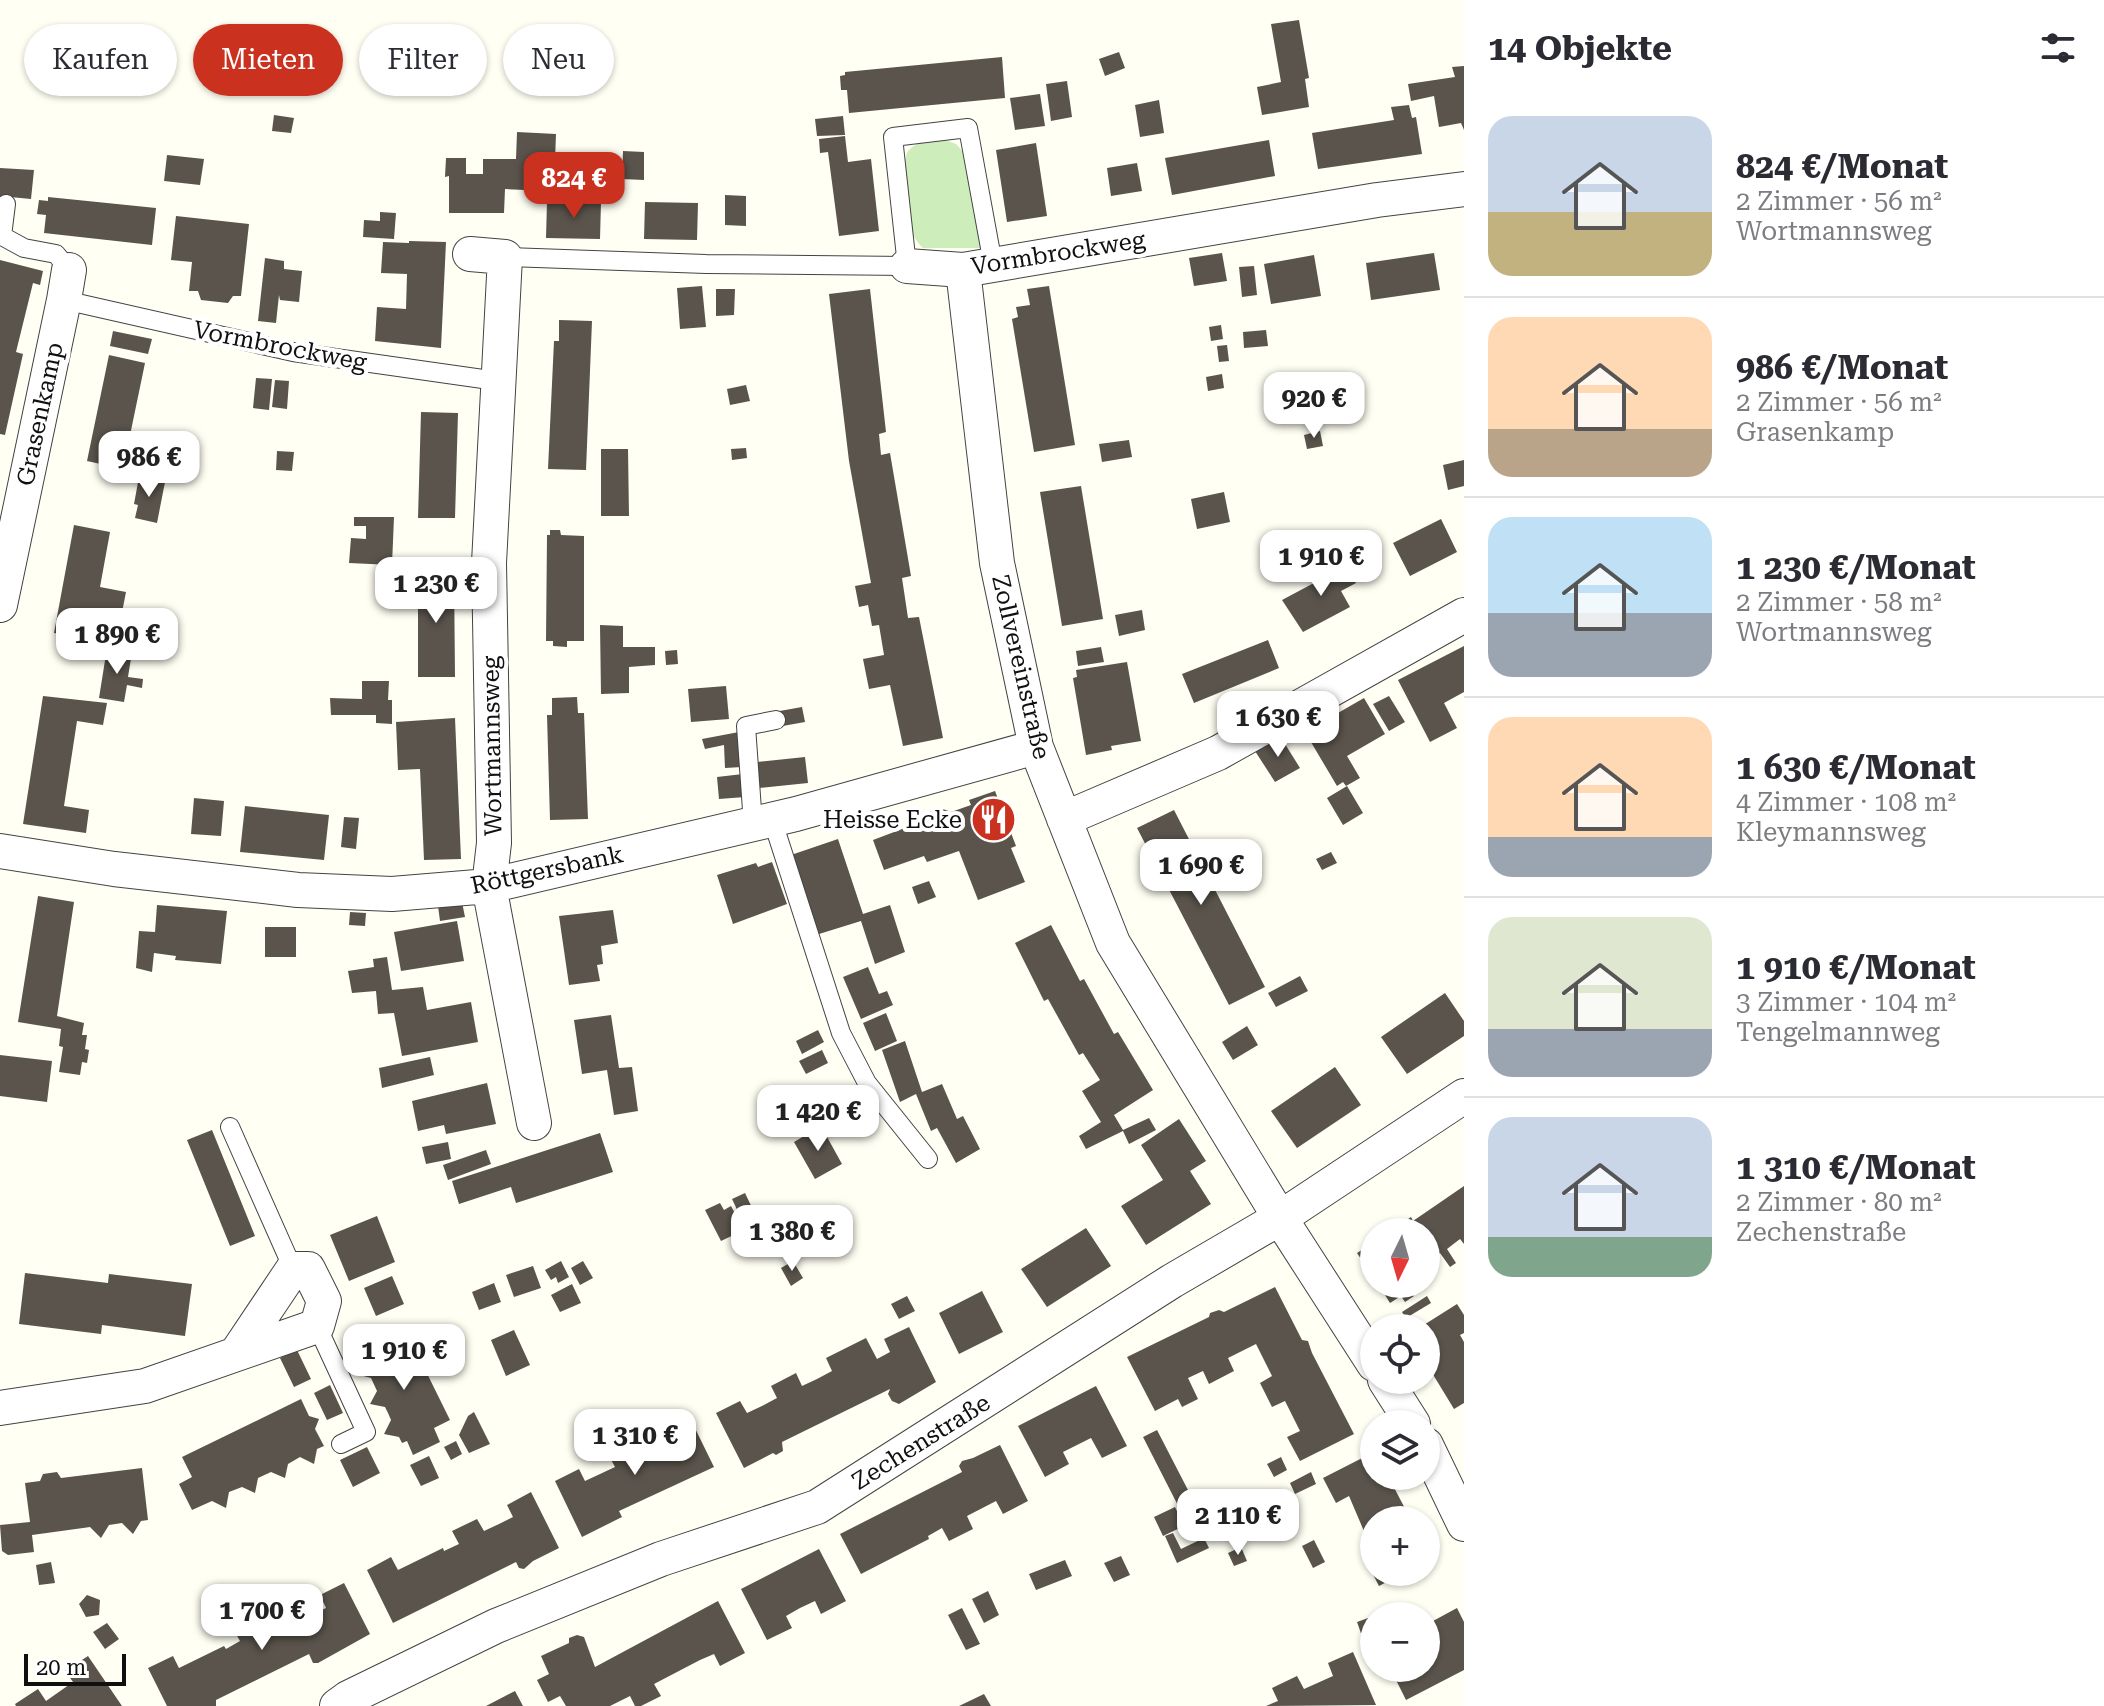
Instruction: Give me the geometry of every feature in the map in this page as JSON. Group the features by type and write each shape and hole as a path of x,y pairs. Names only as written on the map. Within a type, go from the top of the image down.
{"street":[{"name":"Vormbrockweg","path":"907,266 978,267 1377,200 1464,189"},
{"path":"470,254 505,257"},
{"name":"Wortmannsweg","path":"505,257 489,563 494,843 489,886 534,1123"},
{"name":"Zollvereinstraße","path":"978,267 997,563 1036,747 1113,943 1280,1218 1360,1342"},
{"name":"Grasenkamp","path":"0,605 66,285"},
{"path":"1064,819 1218,753 1464,615"},
{"name":"Röttgersbank","path":"0,851 114,869 298,890 392,894 489,886 763,822 1036,747"},
{"name":"Zechenstraße","path":"337,1706 496,1626 661,1559 817,1507 1172,1281 1280,1218 1464,1096"},
{"path":"0,1408 145,1386 317,1326 324,1301 308,1269 293,1269 236,1354"},
{"path":"1440,1474 1464,1524"}],"lane":[{"path":"907,266 893,137 968,128 978,267"},
{"name":"Vormbrockweg","path":"6,204 2,236 24,248 56,254 66,285 293,352 497,381"},
{"name":"Vormbrockweg","path":"505,257 706,264 907,266"},
{"path":"776,720 746,726 763,822 841,1033 867,1083 928,1159"},
{"path":"230,1127 293,1269"},
{"path":"317,1326 366,1432 341,1444"}],"green space":[{"path":"945,140 956,144 967,156 981,248 923,248 912,232 905,190 906,156 917,144"}],"building":[{"path":"1299,20 1309,78 1305,79 1309,107 1262,115 1257,87 1281,82 1271,24"},
{"path":"1119,52 1125,68 1105,76 1099,59"},
{"path":"1002,57 1005,98 849,113 847,90 841,90 840,76 845,72"},
{"path":"1464,66 1464,130 1461,123 1439,127 1434,96 1411,101 1408,84 1455,77 1452,67"},
{"path":"1067,81 1072,117 1051,121 1046,84"},
{"path":"1040,94 1045,126 1015,130 1010,98"},
{"path":"1159,100 1164,133 1140,137 1135,105"},
{"path":"1409,105 1412,118 1416,117 1422,154 1318,169 1312,133 1394,120 1391,107"},
{"path":"274,115 294,118 291,133 272,131"},
{"path":"843,116 845,135 817,136 815,119"},
{"path":"517,132 556,134 555,160 526,159 525,190 505,189 504,213 449,213 446,158 466,158 466,174 483,174 483,159 516,159"},
{"path":"845,136 848,162 871,159 879,231 839,236 828,152 820,153 819,139"},
{"path":"1269,140 1275,176 1172,195 1165,158"},
{"path":"1036,143 1047,216 1007,222 996,150"},
{"path":"623,151 644,152 644,180 622,179"},
{"path":"167,155 204,159 200,185 164,181"},
{"path":"1137,163 1142,191 1111,196 1107,168"},
{"path":"0,168 34,170 31,199 0,196"},
{"path":"725,195 746,196 746,226 725,225"},
{"path":"48,197 156,208 152,245 44,233 46,215 37,214 39,200 48,201"},
{"path":"547,202 601,202 600,239 546,238"},
{"path":"645,202 698,203 697,240 644,239"},
{"path":"380,212 396,213 394,239 363,237 364,220 380,221"},
{"path":"176,216 249,224 241,296 233,296 228,303 201,300 198,291 189,291 192,262 171,260"},
{"path":"383,242 446,242 441,348 375,341 377,307 406,309 407,274 381,273"},
{"path":"1222,253 1227,281 1194,286 1189,258"},
{"path":"1434,253 1440,290 1371,300 1366,263"},
{"path":"1314,255 1321,296 1271,304 1264,264"},
{"path":"265,258 284,261 284,269 302,271 299,302 280,300 279,295 276,323 258,321"},
{"path":"0,260 43,271 40,285 33,283 16,352 23,354 5,435 0,434"},
{"path":"1254,266 1257,295 1242,297 1239,267"},
{"path":"702,286 706,327 680,329 677,288"},
{"path":"1049,286 1075,445 1034,452 1012,319 1018,317 1016,307 1030,305 1027,289"},
{"path":"716,289 735,289 734,315 716,316"},
{"path":"870,289 886,432 879,434 881,455 890,453 911,576 902,578 908,618 919,617 943,738 903,746 890,685 869,689 863,659 884,655 879,625 872,626 868,605 859,607 855,586 871,583 849,461 829,294"},
{"path":"559,320 592,321 586,470 548,469 554,341 559,341"},
{"path":"1221,325 1223,339 1211,341 1209,327"},
{"path":"1266,330 1268,346 1244,348 1243,332"},
{"path":"113,331 152,339 148,354 110,346"},
{"path":"1227,345 1229,361 1219,362 1217,346"},
{"path":"109,355 145,363 123,469 87,461"},
{"path":"1222,374 1224,388 1208,391 1206,377"},
{"path":"256,378 272,379 269,410 253,408"},
{"path":"275,380 289,381 287,409 272,407"},
{"path":"746,385 750,401 730,405 727,389"},
{"path":"421,412 458,413 455,518 418,518"},
{"path":"1320,431 1323,446 1307,449 1304,435"},
{"path":"1129,440 1132,457 1102,462 1099,444"},
{"path":"746,448 747,458 732,460 731,449"},
{"path":"601,449 628,449 629,516 601,516"},
{"path":"277,451 294,452 292,471 276,470"},
{"path":"1464,460 1464,486 1448,490 1443,465"},
{"path":"139,477 165,482 157,523 135,518"},
{"path":"1081,486 1103,619 1062,626 1040,492"},
{"path":"1224,492 1230,522 1197,529 1191,499"},
{"path":"354,517 394,517 392,565 349,563 351,538 366,539 366,526 354,526"},
{"path":"1441,519 1457,552 1410,576 1393,543"},
{"path":"74,525 110,532 100,587 126,592 116,643 102,641 98,658 68,652 71,636 54,633"},
{"path":"550,530 560,530 561,535 584,536 584,641 567,641 567,647 553,646 553,641 546,641 547,535 550,535"},
{"path":"1340,558 1356,583 1341,591 1350,607 1303,632 1282,600 1329,575 1324,568"},
{"path":"418,572 454,572 455,677 418,677"},
{"path":"1142,610 1145,630 1119,636 1115,615"},
{"path":"600,625 623,626 623,647 655,647 655,665 629,667 629,693 601,694"},
{"path":"1268,640 1279,668 1194,703 1182,674"},
{"path":"1464,646 1464,692 1444,703 1457,728 1430,742 1398,680"},
{"path":"1101,647 1104,662 1078,666 1076,651"},
{"path":"107,648 132,652 128,677 143,679 142,688 127,685 124,702 99,698"},
{"path":"677,650 678,664 666,665 665,651"},
{"path":"1127,662 1141,741 1111,746 1112,750 1086,755 1073,678 1077,677 1076,670"},
{"path":"362,681 389,681 392,724 376,723 376,715 331,715 330,698 362,699"},
{"path":"726,686 729,719 691,722 688,689"},
{"path":"43,696 107,703 103,725 77,721 64,806 89,810 86,833 23,824"},
{"path":"1389,696 1405,722 1389,731 1373,704"},
{"path":"577,697 578,713 584,713 588,819 550,820 547,715 552,715 552,698"},
{"path":"1364,698 1385,734 1347,756 1360,778 1346,786 1343,782 1337,786 1305,732"},
{"path":"802,707 805,722 777,727 774,712"},
{"path":"455,718 461,859 424,860 420,769 398,770 396,722"},
{"path":"739,732 742,767 725,768 724,745 705,749 702,739"},
{"path":"1280,736 1300,768 1275,782 1255,751"},
{"path":"805,757 808,783 759,788 757,762"},
{"path":"743,774 745,797 719,799 717,777"},
{"path":"1347,786 1363,813 1343,825 1327,798"},
{"path":"995,791 1016,846 1011,848 1025,882 978,900 959,851 927,862 924,856 884,870 873,840 918,823 916,816 940,808 951,812 971,805 969,800"},
{"path":"194,798 224,801 221,836 191,834"},
{"path":"245,806 329,815 324,860 240,852"},
{"path":"1174,810 1265,987 1229,1005 1137,828"},
{"path":"344,817 359,818 356,849 341,847"},
{"path":"838,839 863,914 890,905 905,952 875,964 861,921 819,934 791,855"},
{"path":"1331,852 1337,863 1322,870 1316,859"},
{"path":"772,862 787,904 733,924 717,875 756,863 758,867"},
{"path":"929,881 936,897 918,904 912,887"},
{"path":"38,896 74,902 57,1016 84,1023 82,1035 87,1035 85,1049 89,1050 87,1063 82,1062 80,1075 59,1072 63,1047 59,1046 61,1029 18,1022"},
{"path":"462,902 465,917 440,921 438,906"},
{"path":"157,905 227,911 221,964 175,960 176,956 154,953 152,972 136,968 139,931 155,932"},
{"path":"613,910 618,943 601,946 603,964 597,965 600,981 569,985 559,916"},
{"path":"350,912 366,913 365,926 349,925"},
{"path":"457,921 464,961 401,971 394,932"},
{"path":"1051,925 1080,981 1084,979 1114,1034 1118,1032 1153,1090 1114,1115 1123,1130 1149,1118 1156,1130 1129,1144 1123,1131 1086,1149 1079,1136 1101,1122 1082,1091 1100,1080 1083,1053 1079,1055 1048,999 1044,1001 1015,943"},
{"path":"265,927 296,927 296,957 265,957"},
{"path":"387,957 392,990 423,987 427,1010 471,1002 478,1042 402,1056 394,1013 378,1014 376,991 352,993 348,971 374,967 373,959"},
{"path":"868,967 879,994 887,991 893,1005 861,1019 843,977"},
{"path":"1300,976 1308,991 1276,1007 1268,993"},
{"path":"1445,993 1464,1021 1464,1036 1407,1074 1381,1037"},
{"path":"886,1013 897,1041 875,1051 863,1023"},
{"path":"611,1015 619,1068 632,1067 638,1111 614,1115 607,1070 582,1074 574,1020"},
{"path":"1247,1026 1258,1045 1233,1060 1222,1042"},
{"path":"818,1030 824,1042 802,1054 796,1041"},
{"path":"905,1041 922,1092 942,1084 957,1119 963,1116 980,1149 956,1163 937,1128 931,1131 916,1094 900,1102 882,1050"},
{"path":"822,1050 828,1063 806,1074 799,1061"},
{"path":"0,1055 52,1061 47,1102 0,1096"},
{"path":"430,1057 434,1075 382,1088 379,1068"},
{"path":"1335,1067 1361,1105 1297,1148 1271,1111"},
{"path":"487,1083 496,1124 446,1134 444,1125 418,1131 412,1101"},
{"path":"1179,1119 1206,1161 1190,1171 1211,1204 1146,1245 1121,1206 1163,1180 1141,1145"},
{"path":"821,1126 842,1164 815,1179 794,1142"},
{"path":"212,1130 255,1236 230,1246 187,1140"},
{"path":"600,1133 613,1172 516,1203 511,1187 459,1204 452,1181"},
{"path":"448,1142 451,1159 426,1164 422,1147"},
{"path":"486,1150 491,1164 448,1180 443,1165"},
{"path":"1464,1186 1464,1244 1460,1239 1447,1249 1456,1263 1450,1267 1440,1253 1440,1218 1417,1218"},
{"path":"745,1193 754,1212 741,1218 732,1199"},
{"path":"720,1203 724,1210 731,1206 744,1230 721,1241 705,1210"},
{"path":"377,1216 395,1262 349,1281 330,1235"},
{"path":"838,1226 845,1244 830,1250 823,1232"},
{"path":"1086,1228 1111,1266 1047,1307 1021,1269"},
{"path":"561,1261 569,1277 558,1283 556,1277 551,1280 545,1270"},
{"path":"583,1261 593,1278 580,1285 571,1268"},
{"path":"793,1261 803,1278 791,1286 781,1268"},
{"path":"533,1266 541,1288 514,1297 506,1275"},
{"path":"25,1273 108,1283 109,1274 192,1284 185,1336 102,1325 101,1334 19,1324"},
{"path":"392,1276 404,1304 376,1316 364,1288"},
{"path":"494,1283 501,1302 479,1310 472,1292"},
{"path":"572,1284 581,1303 560,1312 551,1295"},
{"path":"1275,1287 1302,1340 1308,1341 1354,1434 1300,1461 1287,1437 1300,1431 1285,1401 1272,1407 1260,1383 1272,1376 1256,1344 1228,1358 1234,1371 1209,1384 1203,1371 1188,1378 1198,1399 1182,1407 1178,1399 1155,1411 1127,1357 1209,1317 1210,1313 1224,1312"},
{"path":"982,1291 1003,1332 959,1354 939,1313"},
{"path":"907,1296 915,1311 899,1319 891,1304"},
{"path":"1424,1298 1428,1298 1431,1303 1413,1314 1402,1312"},
{"path":"1457,1304 1464,1315 1464,1333 1460,1335 1464,1342 1464,1403 1454,1409 1440,1386 1440,1315"},
{"path":"909,1327 936,1382 899,1404 892,1401 888,1394 890,1389 782,1442 783,1451 744,1468 716,1413 740,1401 747,1413 762,1406 777,1398 771,1386 796,1373 802,1386 817,1379 832,1371 826,1358 866,1338 877,1359 890,1352 884,1339"},
{"path":"514,1330 530,1365 506,1376 491,1340"},
{"path":"406,1331 450,1420 434,1428 440,1442 413,1455 407,1441 402,1443 399,1437 384,1434 391,1420 388,1413 385,1407 370,1404 377,1391 371,1378 356,1374 362,1361 359,1354"},
{"path":"297,1350 311,1379 294,1387 280,1358"},
{"path":"330,1385 343,1413 327,1420 314,1393"},
{"path":"1096,1386 1127,1446 1102,1458 1091,1438 1063,1452 1069,1464 1045,1477 1018,1426"},
{"path":"301,1399 309,1416 319,1419 315,1429 324,1446 317,1449 314,1464 300,1457 288,1464 285,1478 271,1472 258,1478 255,1493 242,1487 229,1492 226,1508 212,1501 192,1510 179,1484 192,1477 182,1457"},
{"path":"474,1412 490,1444 469,1453 459,1435 468,1416"},
{"path":"688,1414 714,1467 619,1511 622,1517 582,1537 555,1481 579,1469 585,1481 615,1467 608,1454 633,1441 640,1454 669,1439 663,1427"},
{"path":"1157,1430 1205,1523 1191,1531 1143,1437"},
{"path":"456,1441 462,1454 451,1460 444,1447"},
{"path":"1000,1445 1028,1501 1003,1514 996,1501 967,1516 973,1529 949,1541 942,1528 928,1536 929,1539 861,1574 840,1534 962,1472 959,1466 962,1461"},
{"path":"367,1447 380,1473 353,1487 340,1460"},
{"path":"429,1456 439,1478 421,1486 410,1465"},
{"path":"1281,1457 1287,1470 1274,1477 1267,1464"},
{"path":"1360,1459 1360,1490 1395,1490 1404,1506 1360,1506 1360,1522 1349,1496 1336,1503 1323,1478"},
{"path":"142,1468 148,1520 141,1521 133,1534 122,1523 109,1525 101,1538 90,1527 32,1535 34,1552 8,1555 2,1551 0,1525 30,1522 25,1483 40,1481 43,1474 57,1472 61,1478"},
{"path":"1311,1472 1316,1484 1295,1494 1290,1483"},
{"path":"531,1492 559,1548 524,1569 519,1568 516,1562 393,1623 367,1570 391,1557 398,1570 443,1548 444,1551 459,1544 452,1531 477,1519 484,1531 499,1524 513,1517 507,1505"},
{"path":"1175,1507 1184,1526 1163,1536 1154,1517"},
{"path":"1173,1533 1181,1549 1204,1538 1209,1548 1177,1563 1165,1536"},
{"path":"1314,1540 1325,1562 1313,1568 1302,1546"},
{"path":"1241,1547 1247,1561 1234,1566 1228,1553"},
{"path":"819,1549 846,1601 821,1614 815,1601 800,1608 786,1616 792,1628 767,1640 741,1589"},
{"path":"1121,1556 1130,1575 1114,1582 1104,1563"},
{"path":"1065,1560 1072,1576 1036,1590 1029,1574"},
{"path":"51,1562 55,1583 39,1585 36,1565"},
{"path":"344,1583 370,1634 318,1663 313,1663 309,1654 216,1700 216,1706 167,1706 148,1668 173,1656 179,1668 224,1646 226,1649 240,1641 233,1629 258,1617 265,1629 280,1622 277,1616 290,1609 297,1622 326,1608 320,1595"},
{"path":"988,1591 999,1615 984,1623 972,1599"},
{"path":"87,1595 100,1600 99,1615 86,1617 79,1604"},
{"path":"718,1601 745,1653 720,1666 714,1654 700,1660 654,1684 661,1696 641,1706 635,1706 630,1696 610,1706 566,1706 560,1696 548,1702 537,1680 549,1674 541,1656 569,1643 569,1638 577,1635 584,1637 595,1667"},
{"path":"962,1608 980,1644 966,1650 948,1615"},
{"path":"1457,1608 1464,1622 1464,1670 1406,1700 1397,1682 1440,1682 1440,1617"},
{"path":"107,1623 119,1639 105,1649 93,1632"},
{"path":"1353,1652 1360,1668 1360,1682 1366,1682 1376,1705 1266,1706 1278,1701 1272,1688 1297,1676 1304,1689 1333,1676 1328,1663"},
{"path":"88,1656 122,1706 16,1706 38,1689 46,1701 73,1682 65,1671"},
{"path":"515,1691 523,1706 486,1706"},
{"path":"984,1694 991,1706 959,1706"}],"place":[{"name":"Heisse Ecke","path":"993,820"}]}
